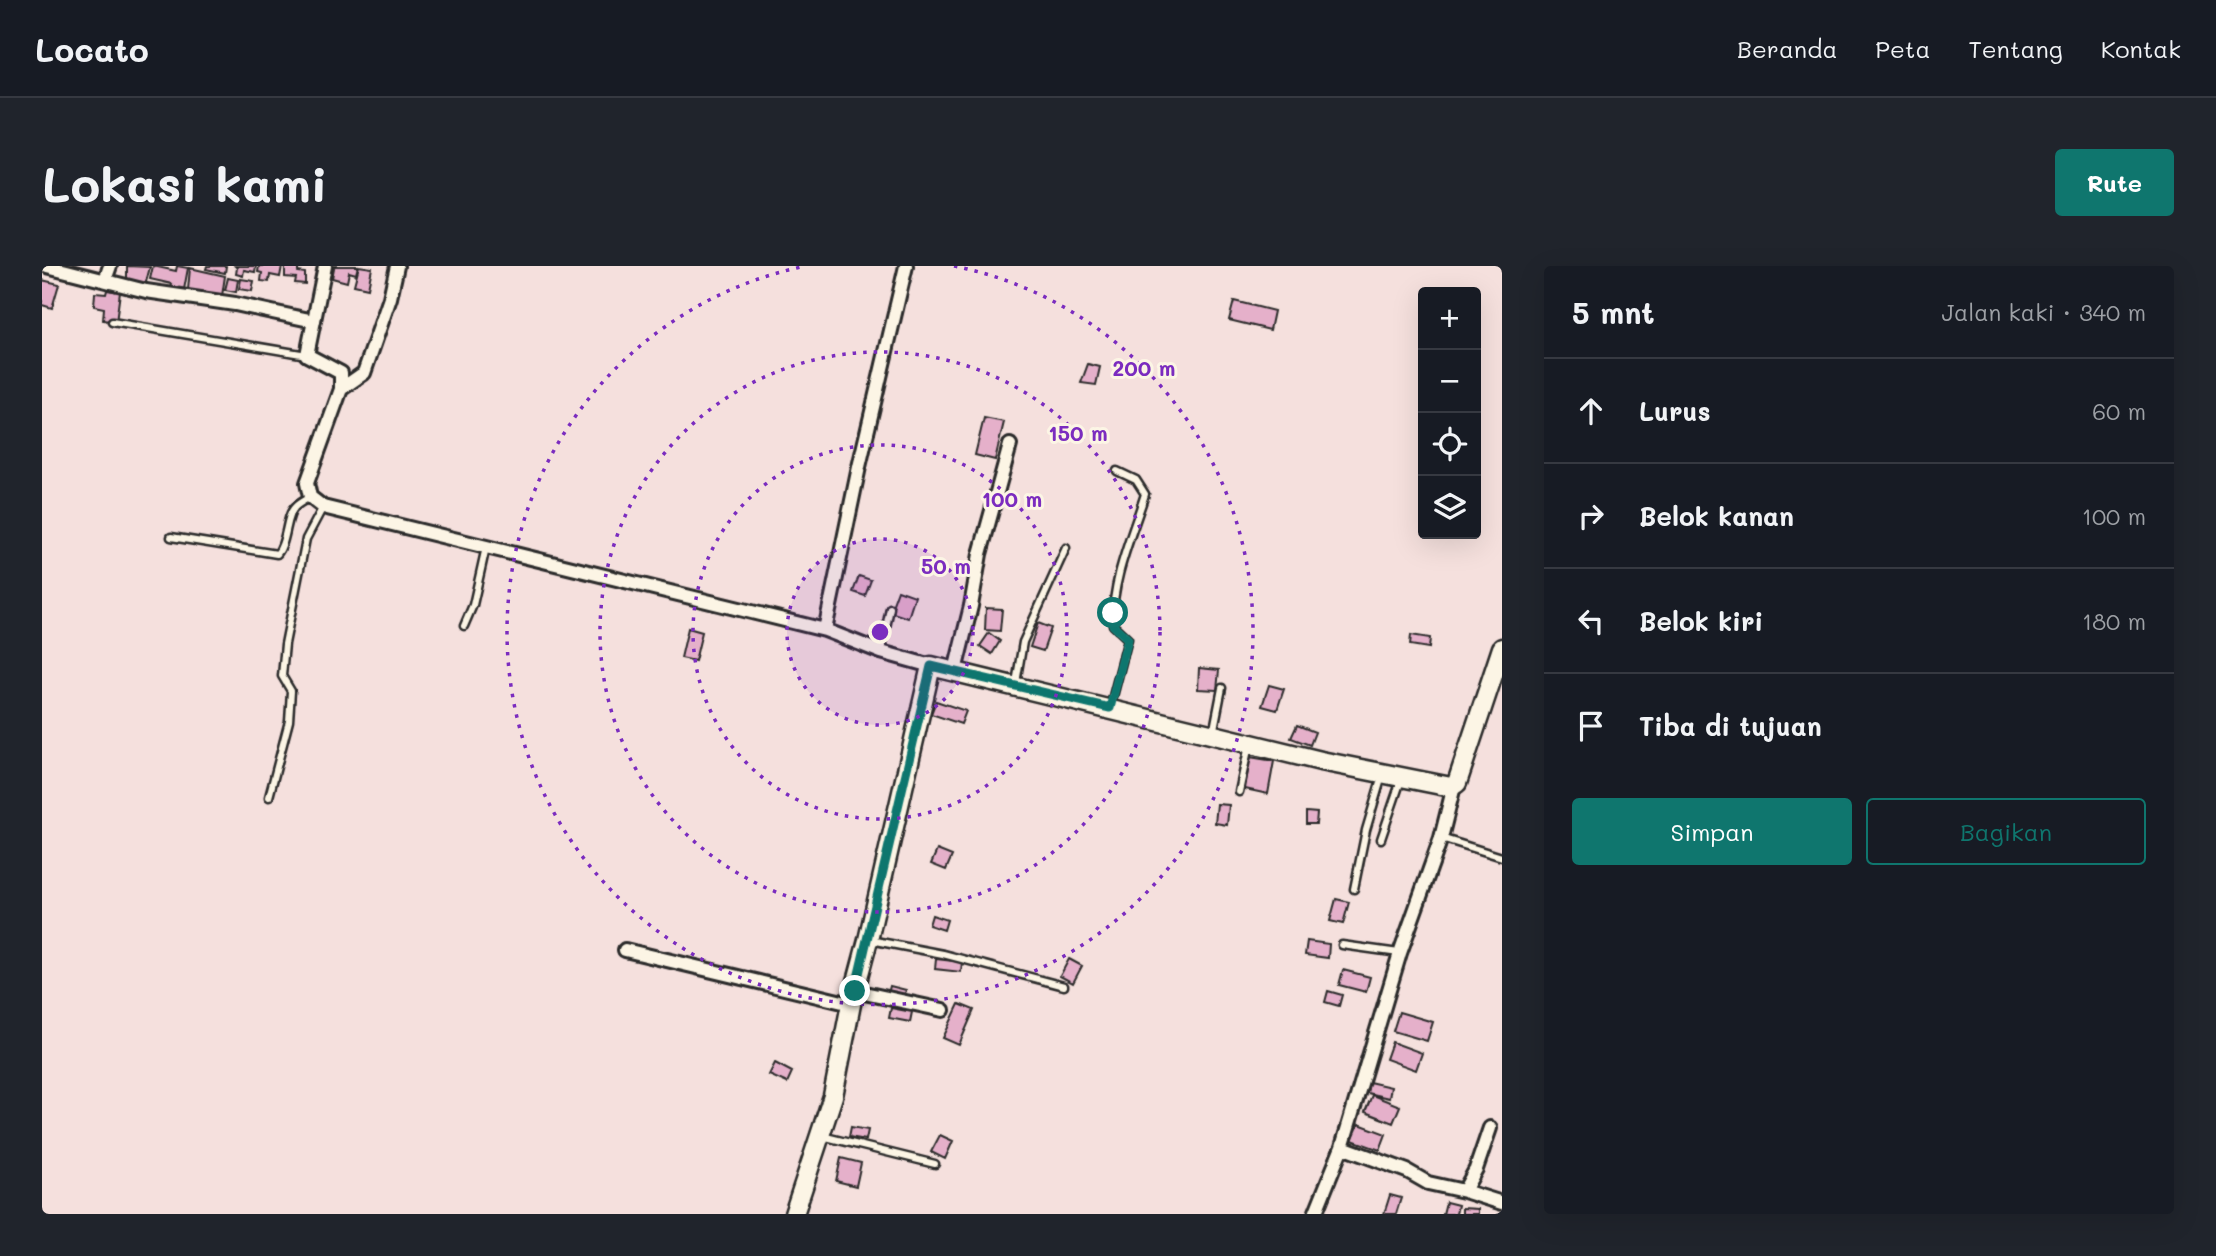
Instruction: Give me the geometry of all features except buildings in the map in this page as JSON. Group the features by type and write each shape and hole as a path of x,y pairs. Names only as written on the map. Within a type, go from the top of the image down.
{"street":[{"path":"47,266 146,291 235,304 314,321"},
{"path":"105,280 110,266"},
{"path":"325,266 307,355 341,373 341,388 307,484 310,497 323,507 825,630 881,652 931,666 1212,735 1401,778 1454,786"},
{"path":"341,388 364,373 390,298 397,266"},
{"path":"825,630 859,467 906,266"},
{"path":"955,671 980,554 1010,445"},
{"path":"1315,1214 1342,1147 1400,953 1441,838 1454,786 1502,648"},
{"path":"794,1214 833,1096 853,998 869,940 931,666"},
{"path":"625,950 853,998 943,1010"},
{"path":"1464,1191 1476,1169 1490,1128"},
{"path":"1342,1147 1407,1171 1428,1184 1464,1191 1497,1202 1501,1214"}],"lane":[{"path":"113,322 307,355"},
{"path":"1110,708 1128,639 1113,625 1114,600 1124,558 1145,494 1136,480 1117,471"},
{"path":"171,537 277,554 284,541 291,513 296,506 310,497"},
{"path":"269,797 290,710 291,691 283,680 281,670 290,618 306,539 323,507"},
{"path":"464,626 486,547"},
{"path":"1016,685 1024,642 1066,548"},
{"path":"881,652 890,608"},
{"path":"1212,735 1222,688"},
{"path":"1239,792 1250,743"},
{"path":"1354,889 1366,830 1383,774"},
{"path":"1381,839 1401,778"},
{"path":"1441,838 1502,857"},
{"path":"869,940 943,954 1064,986"},
{"path":"1342,945 1400,953"},
{"path":"821,1136 935,1164"}],"route":[{"path":"855,991 931,666 1110,708 1128,639 1127,635 1113,625 1113,613"}]}
